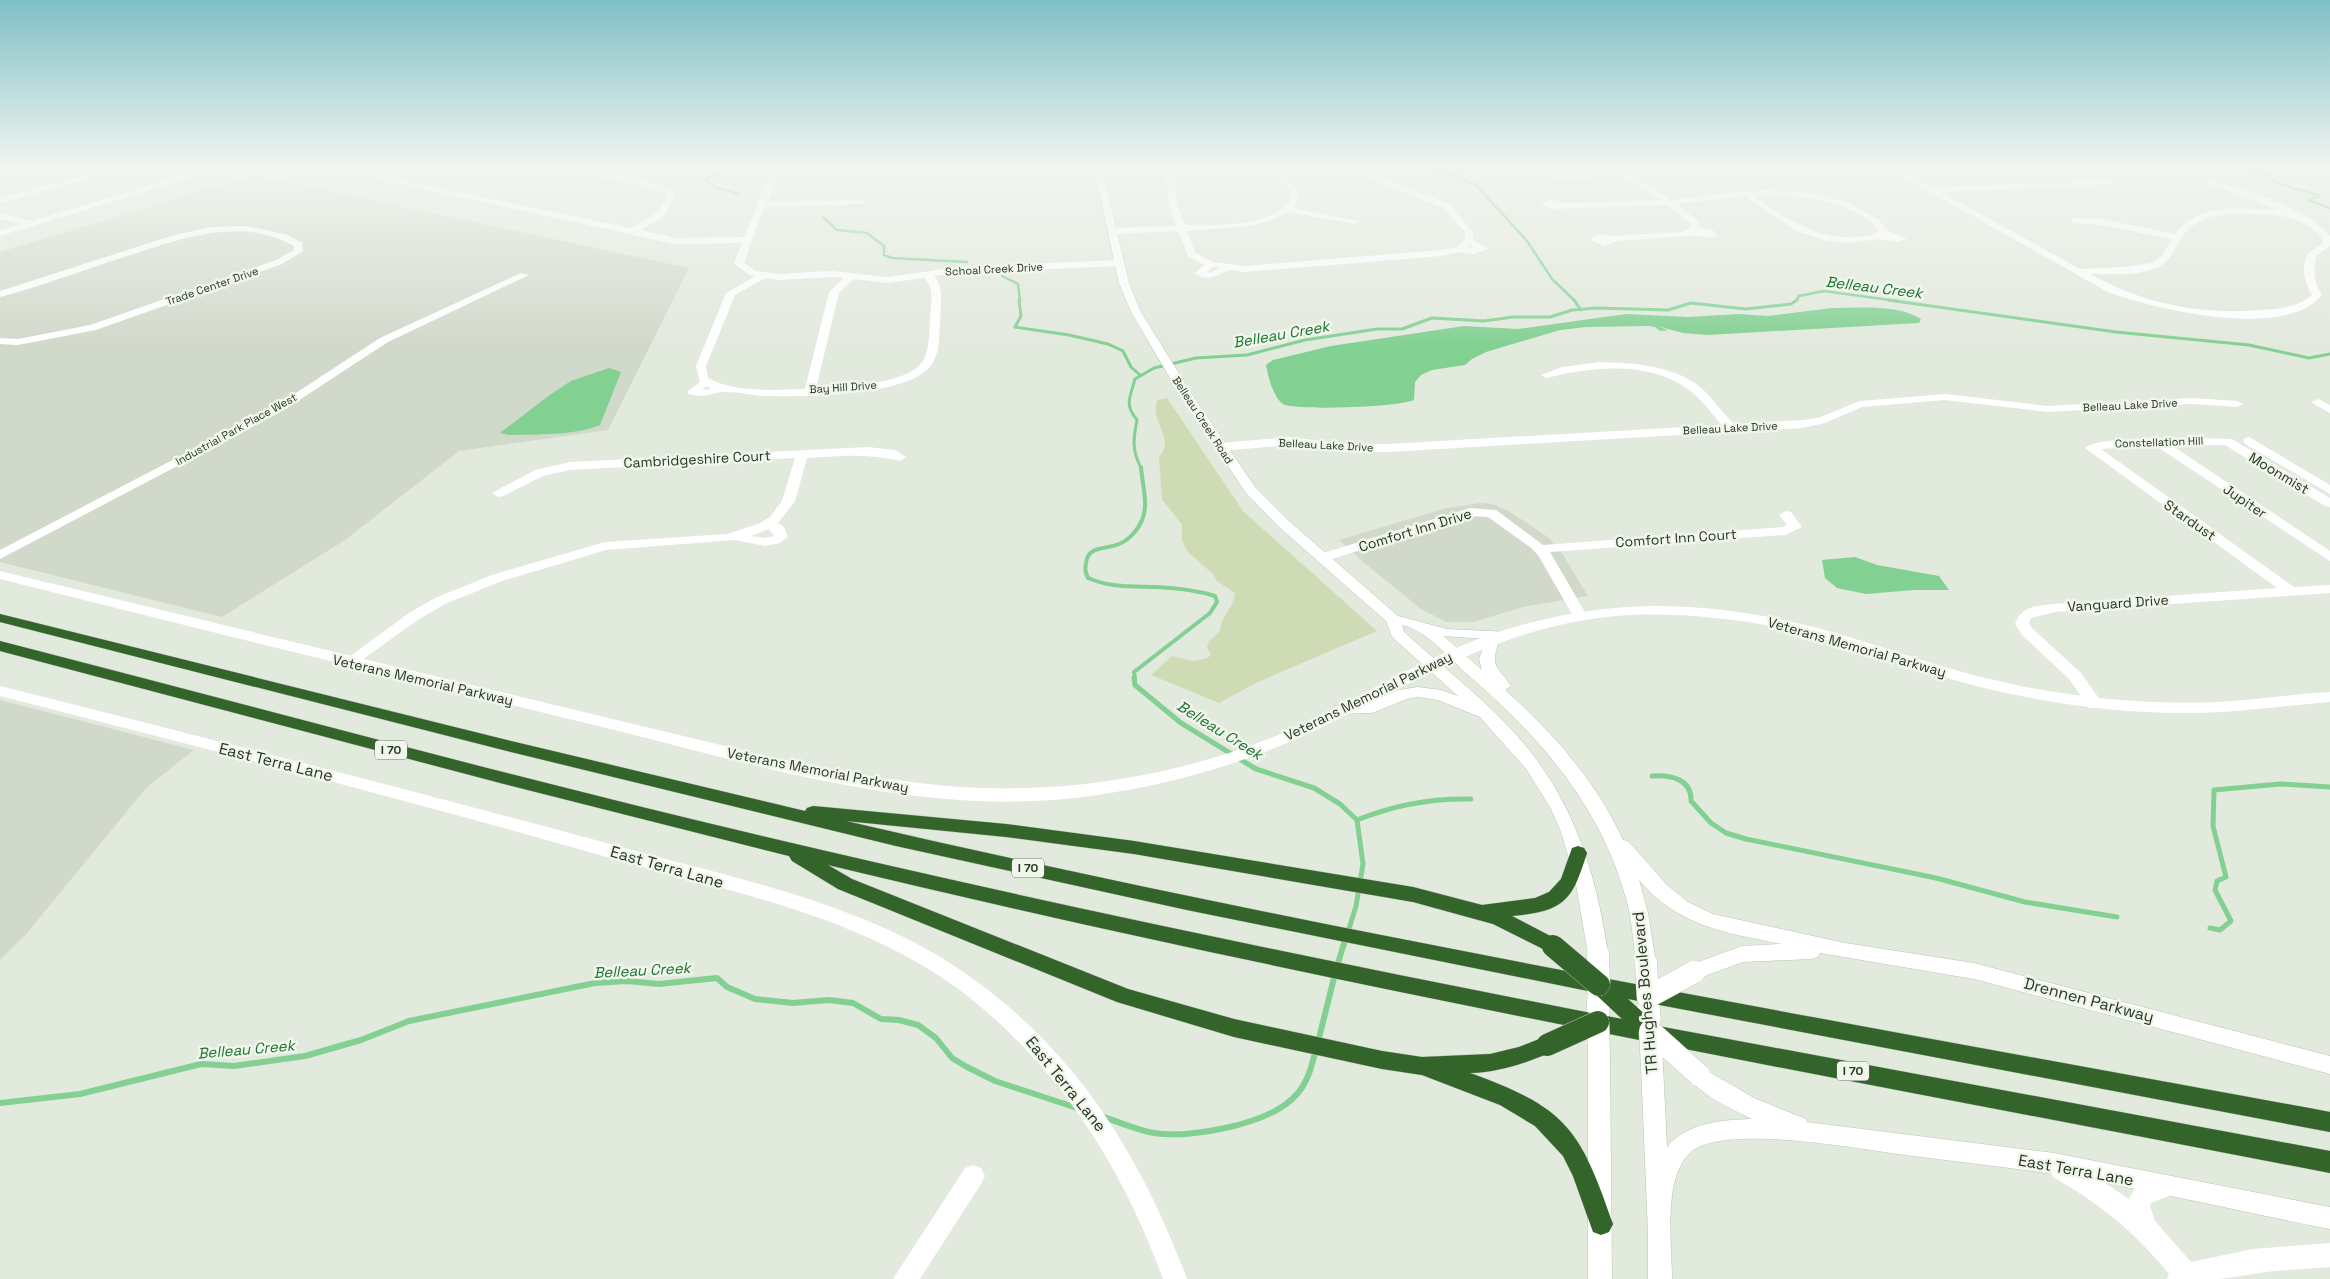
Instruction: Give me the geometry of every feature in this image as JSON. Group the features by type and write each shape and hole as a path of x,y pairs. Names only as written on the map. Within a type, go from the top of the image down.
{"highway":[{"name":"I 70","path":"0,618 759,808 1036,870 1383,942 2330,1122"},
{"name":"I 70","path":"0,646 568,796 1011,901 1377,980 2330,1162"},
{"path":"759,808 904,819 1170,852 1289,872 1482,910 1529,930 1553,946 1650,1031"},
{"path":"783,848 845,884 1124,996 1234,1028 1382,1060 1422,1066 1513,1098 1534,1110 1554,1126 1572,1149 1582,1169 1601,1224"},
{"path":"1482,910 1530,908 1556,897 1570,879 1578,853"},
{"path":"1422,1066 1490,1063 1521,1056 1648,998"}],"street":[{"path":"0,233 18,228"},
{"path":"614,228 689,242 746,240"},
{"path":"630,232 638,228"},
{"name":"Schoal Creek Drive","path":"752,228 739,264 763,276 792,278 831,274 888,280 958,270 1120,263"},
{"name":"Belleau Creek Road","path":"1112,228 1124,283 1136,312 1174,377 1237,474 1264,505 1393,619 1419,626 1452,654"},
{"path":"1113,232 1205,228"},
{"path":"1465,228 1469,232 1469,241"},
{"path":"1612,240 1692,231 1693,228"},
{"path":"1794,228 1814,235 1858,240 1881,234 1882,228"},
{"path":"1999,228 2109,289 2129,297 2162,307 2204,314 2243,316 2308,305 2317,295 2309,282 2308,271 2312,255 2326,245 2326,237 2317,228"},
{"path":"2132,228 2177,236"},
{"path":"2078,272 2151,266 2162,261 2177,236 2185,228"},
{"name":"Trade Center Drive","path":"0,294 177,237 211,230 247,229 285,237 299,245 298,251 279,262 92,328 18,342 0,348"},
{"path":"1182,230 1191,254 1210,264 1200,273 1211,276 1230,268 1258,268 1441,253 1460,248 1469,241"},
{"path":"1460,248 1473,251 1484,249 1469,241"},
{"name":"Industrial Park Place West","path":"0,555 280,408 384,340 524,275"},
{"path":"810,390 834,292 853,275"},
{"name":"Bay Hill Drive","path":"763,276 739,288 728,298 701,366 701,375 706,382 722,389 748,392 810,390 860,388 888,383 914,374 923,368 931,356 936,289 934,282 927,275"},
{"name":"Trade Center Drive","path":"0,341 18,342"},
{"path":"1546,375 1563,369 1614,366 1637,367 1661,372 1693,387 1731,428"},
{"name":"Bay Hill Drive","path":"706,382 693,392 705,394 722,389"},
{"name":"Belleau Lake Drive","path":"1220,447 1290,441 1344,448 1378,448 1731,428 1821,421 1860,404 1945,398 1983,400 2048,409 2192,401 2237,404"},
{"path":"2318,402 2330,410"},
{"name":"Constellation Hill","path":"2092,448 2110,444 2161,444 2214,440 2228,442"},
{"path":"2250,441 2330,490"},
{"name":"Moonmist","path":"2228,442 2330,503"},
{"name":"Jupiter","path":"2161,444 2330,557"},
{"name":"Stardust","path":"2092,448 2290,591"},
{"name":"Cambridgeshire Court","path":"498,493 539,473 570,466 868,451 891,453 900,457"},
{"path":"350,662 414,616 440,601 497,578 567,555 605,546 712,540 737,536 770,524 791,501 802,454"},
{"name":"Comfort Inn Drive","path":"1322,558 1476,511 1495,515 1540,549 1579,614"},
{"name":"Comfort Inn Court","path":"1540,549 1789,531 1795,525 1786,515"},
{"name":"Veterans Memorial Parkway","path":"0,575 350,662 803,770 890,786 946,793 1016,796 1090,791 1199,768 1300,732 1452,654 1498,637 1579,614 1628,611 1686,612 1761,620 1847,641 1957,676 2007,688 2095,704 2162,708 2224,707 2330,697"},
{"name":"Vanguard Drive","path":"2095,704 2074,676 2027,632 2022,624 2025,616 2034,611 2055,608 2330,588"},
{"name":"Belleau Creek Road","path":"1393,619 1398,634 1431,664"},
{"path":"1419,626 1449,634 1498,637"},
{"path":"1498,637 1488,652 1486,663 1488,670 1519,700 1522,715"},
{"name":"TR Hughes Boulevard","path":"1452,654 1522,715 1567,763 1609,830 1635,895 1646,963 1660,1279"},
{"path":"1431,664 1485,713 1533,766 1558,806 1578,853 1593,912 1598,954 1600,1279"},
{"name":"East Terra Lane","path":"0,691 443,804 790,902 841,919 885,937 965,984 1004,1015 1053,1064 1082,1099 1111,1140 1147,1209 1166,1252 1175,1279"},
{"path":"1341,710 1372,708 1404,694 1418,692 1441,695 1485,713"},
{"path":"1609,830 1662,895 1691,914 1730,926 1845,951"},
{"path":"1648,998 1694,972 1742,954 1774,951 1845,951"},
{"name":"Drennen Parkway","path":"1845,951 1974,971 2108,1004 2330,1065"},
{"path":"1650,1031 1699,1076 1719,1091 1744,1105 1780,1121 1821,1133"},
{"path":"1658,1202 1671,1160 1684,1144 1703,1135 1726,1130 1821,1133"},
{"name":"East Terra Lane","path":"1821,1133 2054,1164 2330,1218"},
{"path":"2054,1164 2101,1192 2145,1228 2182,1277 2230,1266 2300,1256 2330,1255"},
{"path":"905,1279 955,1206 973,1176"},
{"path":"2145,1228 2138,1205 2143,1195 2166,1186"}],"shaded area":[{"path":"80,228 500,228 689,268 608,430 459,451 345,540 222,617 0,562 0,252"},
{"path":"1832,308 1889,309 1911,314 1921,319 1919,323 1707,335 1683,333 1657,326 1668,330 1660,331 1655,327 1649,326 1586,327 1560,330 1486,352 1465,365 1432,370 1421,375 1415,382 1414,400 1390,405 1326,408 1283,404 1276,396 1266,365 1273,360 1331,346 1464,326 1518,329 1626,314 1688,317 1739,314 1767,316"},
{"path":"609,368 621,372 600,425 589,429 555,434 509,435 500,433 571,381"},
{"path":"1167,398 1243,511 1377,631 1258,682 1219,703 1151,675 1172,656 1193,661 1208,658 1211,654 1207,648 1209,641 1220,631 1222,621 1235,593 1217,581 1214,575 1187,551 1182,540 1182,525 1162,499 1159,457 1164,450 1165,444 1156,409 1157,400"},
{"path":"1481,503 1492,504 1509,511 1549,538 1563,555 1588,596 1523,607 1473,622 1447,622 1421,609 1339,540 1447,508"},
{"path":"1855,557 1877,565 1939,576 1949,590 1914,590 1866,594 1837,588 1825,578 1822,560"},
{"path":"0,700 194,750 146,788 27,933 0,960"}],"waterway":[{"path":"835,228 837,230 867,233 884,246 884,255 892,258 967,262"},
{"path":"1515,228 1527,241 1552,279 1574,300"},
{"path":"1002,276 1018,284 1020,301"},
{"name":"Belleau Creek","path":"1796,300 1799,296 1824,291 1897,301"},
{"path":"1019,300 1021,316 1015,327 1069,335 1108,344 1123,351 1131,367 1140,375"},
{"path":"1574,300 1581,309"},
{"name":"Belleau Creek","path":"1581,309 1668,310 1691,303 1746,309 1791,304 1796,300"},
{"name":"Belleau Creek","path":"1888,300 2116,332 2249,345 2309,358 2330,354"},
{"name":"Belleau Creek","path":"1141,468 1134,445 1137,420 1130,410 1129,401 1135,379 1154,368 1196,358 1247,355 1305,340 1377,329 1402,329 1432,318 1484,321 1513,317 1550,317 1581,309"},
{"name":"Belleau Creek","path":"1135,679 1134,672 1210,613 1217,602 1215,596 1194,591 1164,587 1114,585 1088,578 1085,567 1090,553 1123,542 1136,531 1140,524 1145,507 1141,467"},
{"name":"Belleau Creek","path":"1134,678 1135,685 1181,723 1256,769 1314,788 1340,804 1357,820"},
{"path":"1652,776 1666,776 1684,783 1688,788 1691,801 1711,823 1726,833 1746,839 1936,878 2025,902 2117,917"},
{"path":"2210,928 2220,930 2231,921 2215,890 2217,881 2226,877 2213,826 2214,790 2280,784 2330,787"},
{"path":"1357,820 1399,806 1427,801 1471,799"},
{"name":"Belleau Creek","path":"1344,945 1356,906 1363,864 1357,820"},
{"name":"Belleau Creek","path":"1337,967 1344,943"},
{"name":"Belleau Creek","path":"1318,1042 1335,974"},
{"name":"Belleau Creek","path":"0,1103 80,1094 201,1064 234,1066 305,1056 361,1040 409,1021 595,983 627,981 659,984 717,978 727,987 755,999 793,1003 829,1000 853,1003 881,1019 899,1020 918,1025 936,1038 952,1058 967,1067 995,1081 1077,1108"},
{"name":"Belleau Creek","path":"1103,1117 1147,1132 1170,1134 1209,1131 1251,1121 1285,1105 1297,1094 1307,1079 1316,1049"}]}
